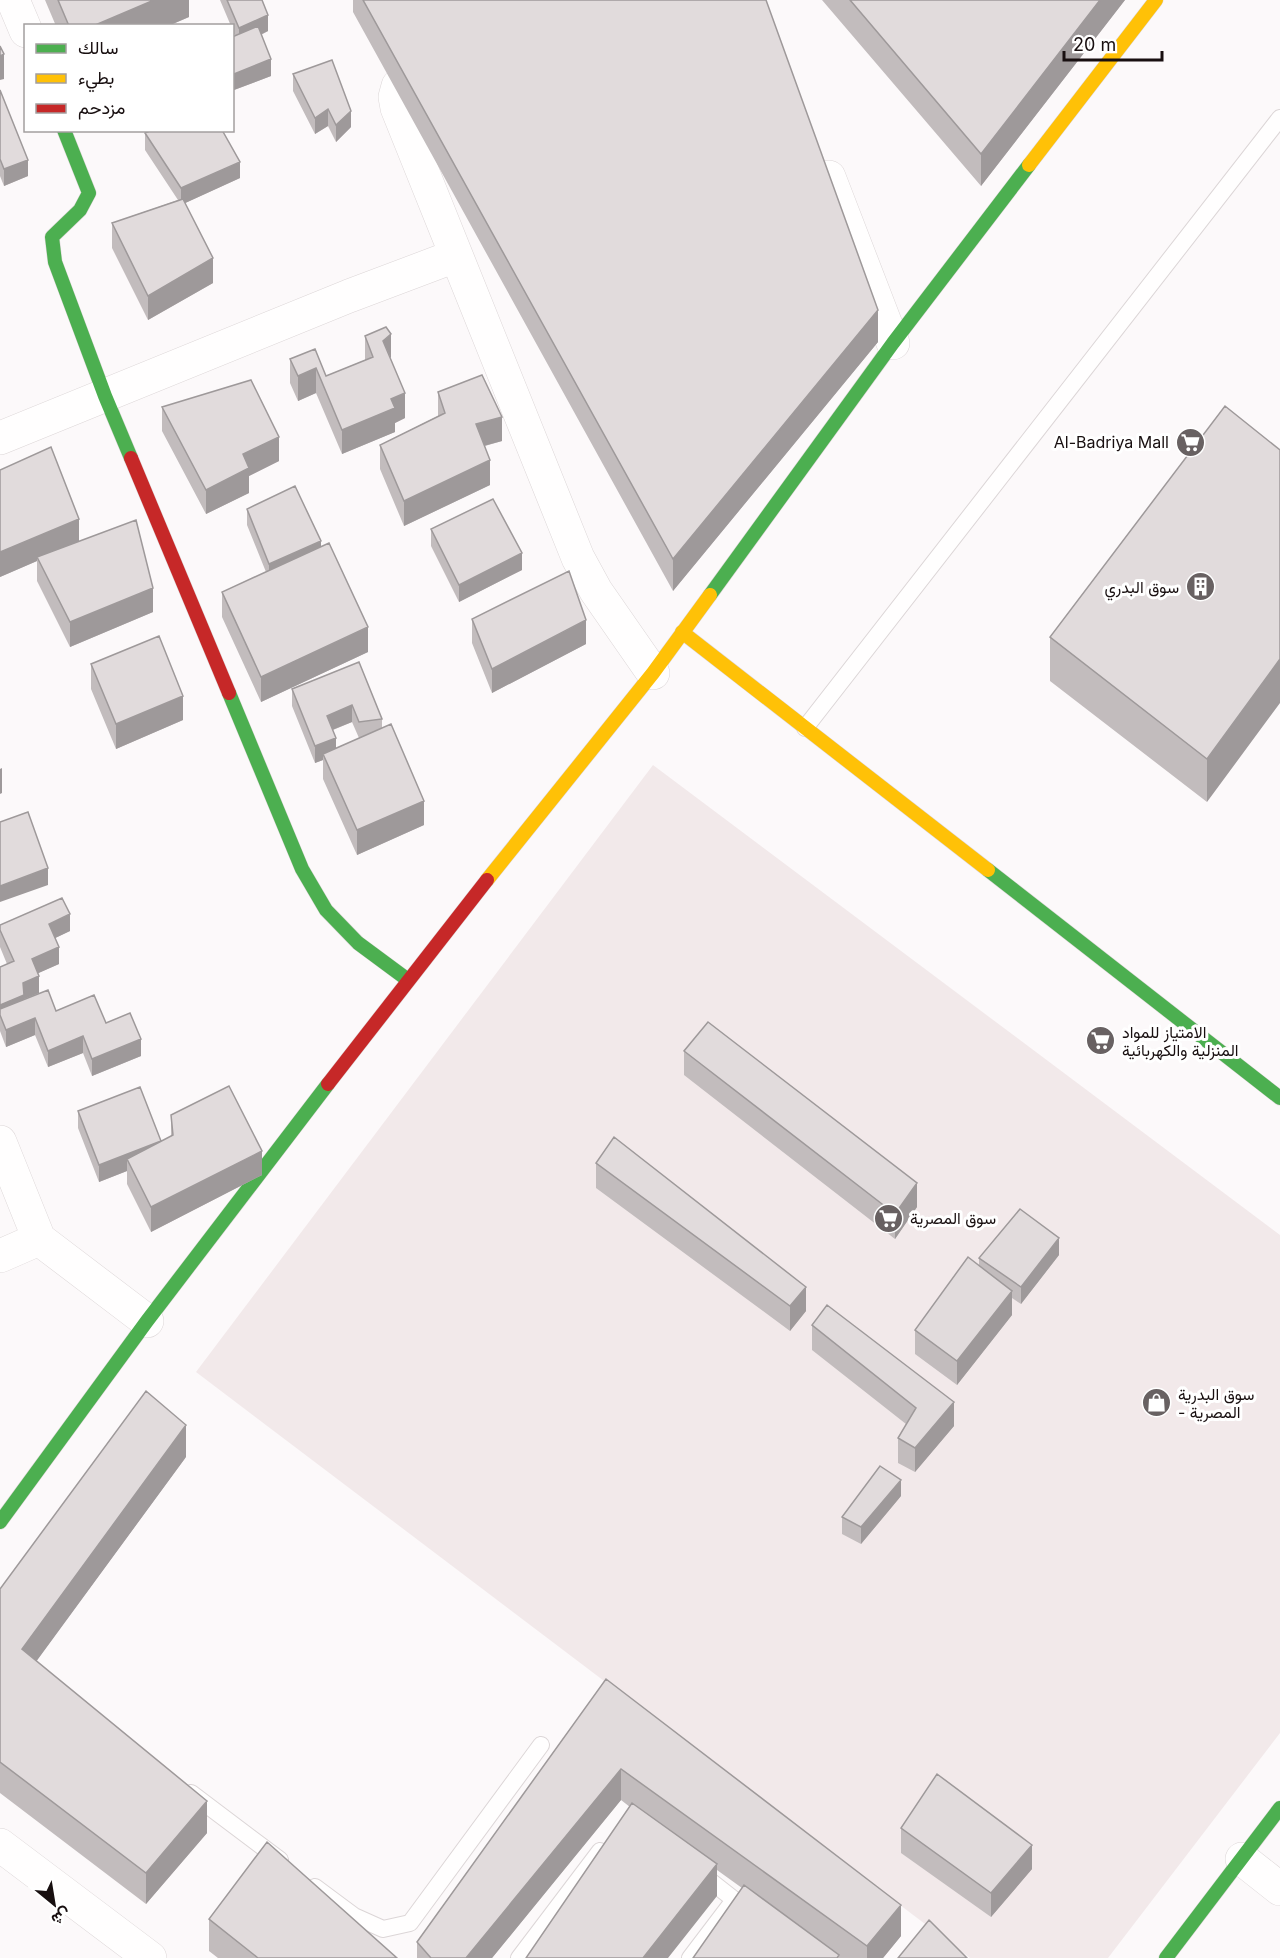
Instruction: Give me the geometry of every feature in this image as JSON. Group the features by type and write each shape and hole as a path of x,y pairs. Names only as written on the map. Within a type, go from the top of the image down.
{"main road":[{"path":"0,1522 147,1321 408,980 652,673 893,343 1156,0"},
{"path":"65,132 89,193 80,210 52,237 52,250 105,396 302,869 326,910 358,943 408,980"},
{"path":"682,632 1280,1098"},
{"path":"1166,1958 1280,1808"}],"street":[{"path":"13,0 24,26"},
{"path":"415,0 432,45 433,58 426,68 398,86 395,97 397,108 578,558 596,591 652,673"},
{"path":"819,153 893,343"},
{"path":"0,438 349,296 455,256"},
{"path":"0,1142 39,1239 147,1321"},
{"path":"0,1256 39,1239"},
{"path":"0,1845 150,1958"},
{"path":"1242,1859 1280,1889"}],"lane":[{"path":"805,728 1280,118"},
{"path":"182,1786 354,1916 383,1929 410,1923 541,1745"},
{"path":"519,1958 611,1837"},
{"path":"690,1865 761,1919"},
{"path":"690,1958 734,1900"}],"shaded area":[{"name":"سوق البدرية - المصرية","path":"653,765 1280,1235 1280,1733 1108,1958 970,1958 196,1372"}],"building":[{"path":"58,0 154,0 98,24 68,24"},
{"path":"227,0 262,0 268,15 239,28"},
{"path":"363,0 766,0 878,310 673,559"},
{"path":"850,0 1100,0 981,154"},
{"path":"258,26 271,59 234,74 234,36"},
{"path":"332,60 351,111 336,125 328,109 315,118 293,74"},
{"path":"0,90 28,160 4,169 0,159"},
{"path":"223,132 240,162 181,188 145,133"},
{"path":"183,199 213,258 148,296 112,223"},
{"path":"386,327 391,334 383,341 405,393 391,399 395,408 342,430 316,368 298,376 290,359 315,349 326,376 373,357 365,336"},
{"path":"482,375 502,417 476,424 490,460 404,501 380,445 445,413 438,392"},
{"path":"251,380 279,437 243,454 249,468 206,490 162,407"},
{"name":"سوق البدري","path":"1225,406 1280,450 1280,659 1207,759 1050,637"},
{"path":"51,447 79,519 0,552 0,470"},
{"path":"295,486 321,541 269,564 247,509"},
{"path":"493,499 522,553 459,585 431,529"},
{"path":"136,520 153,588 70,622 37,557"},
{"path":"329,543 368,627 261,677 222,592"},
{"path":"569,571 586,620 492,669 472,619"},
{"path":"159,636 183,696 116,724 91,664"},
{"path":"359,662 382,719 359,722 352,705 327,716 336,738 315,746 292,689"},
{"path":"391,724 424,801 357,830 323,754"},
{"path":"28,812 48,868 0,886 0,822"},
{"path":"62,898 70,914 49,924 59,947 32,959 39,976 23,983 24,995 0,1005 0,967 14,961 0,930 0,925"},
{"path":"48,990 56,1011 94,995 106,1023 130,1013 141,1039 92,1059 83,1036 48,1051 35,1018 6,1030 0,1009"},
{"path":"708,1022 917,1183 895,1214 684,1051"},
{"path":"229,1086 262,1151 151,1207 127,1159 173,1135 171,1115"},
{"path":"140,1087 161,1141 99,1165 78,1111"},
{"path":"614,1137 806,1287 790,1306 596,1163"},
{"path":"1020,1209 1059,1238 1021,1287 979,1258"},
{"path":"968,1257 1012,1291 957,1361 915,1330"},
{"path":"827,1305 954,1402 915,1448 898,1438 916,1408 812,1325"},
{"path":"146,1391 186,1425 22,1649 207,1801 146,1873 0,1762 0,1589"},
{"path":"880,1466 901,1480 861,1527 842,1517"},
{"path":"606,1679 901,1905 867,1946 621,1769 466,1958 431,1958 417,1942"},
{"path":"937,1774 1032,1845 991,1893 901,1828"},
{"path":"632,1803 717,1864 643,1958 526,1958"},
{"path":"267,1842 397,1958 258,1958 209,1919"},
{"path":"744,1885 839,1955 837,1958 693,1958"},
{"path":"929,1920 967,1958 898,1958"}],"traffic: fast":[{"path":"65,132 89,193 80,210 52,237 55,262 105,396 131,458"},
{"path":"710,595 893,343 1029,165"},
{"path":"229,693 302,869 326,910 358,943 408,980"},
{"path":"988,870 1280,1098"},
{"path":"0,1522 147,1321 328,1084"},
{"path":"1166,1958 1280,1808"}],"traffic: slow":[{"path":"1029,165 1156,0"},
{"path":"487,880 653,673 710,595"},
{"path":"682,632 988,870"}],"traffic: jam":[{"path":"131,458 229,693"},
{"path":"328,1084 487,880"}],"place":[{"name":"Al-Badriya Mall","path":"1190,442"},
{"name":"سوق البدري","path":"1200,587"},
{"name":"الامتياز للمواد المنزلية والكهربائية","path":"1101,1041"},
{"name":"سوق المصرية","path":"889,1218"},
{"name":"سوق البدرية - المصرية","path":"1157,1403"}]}
